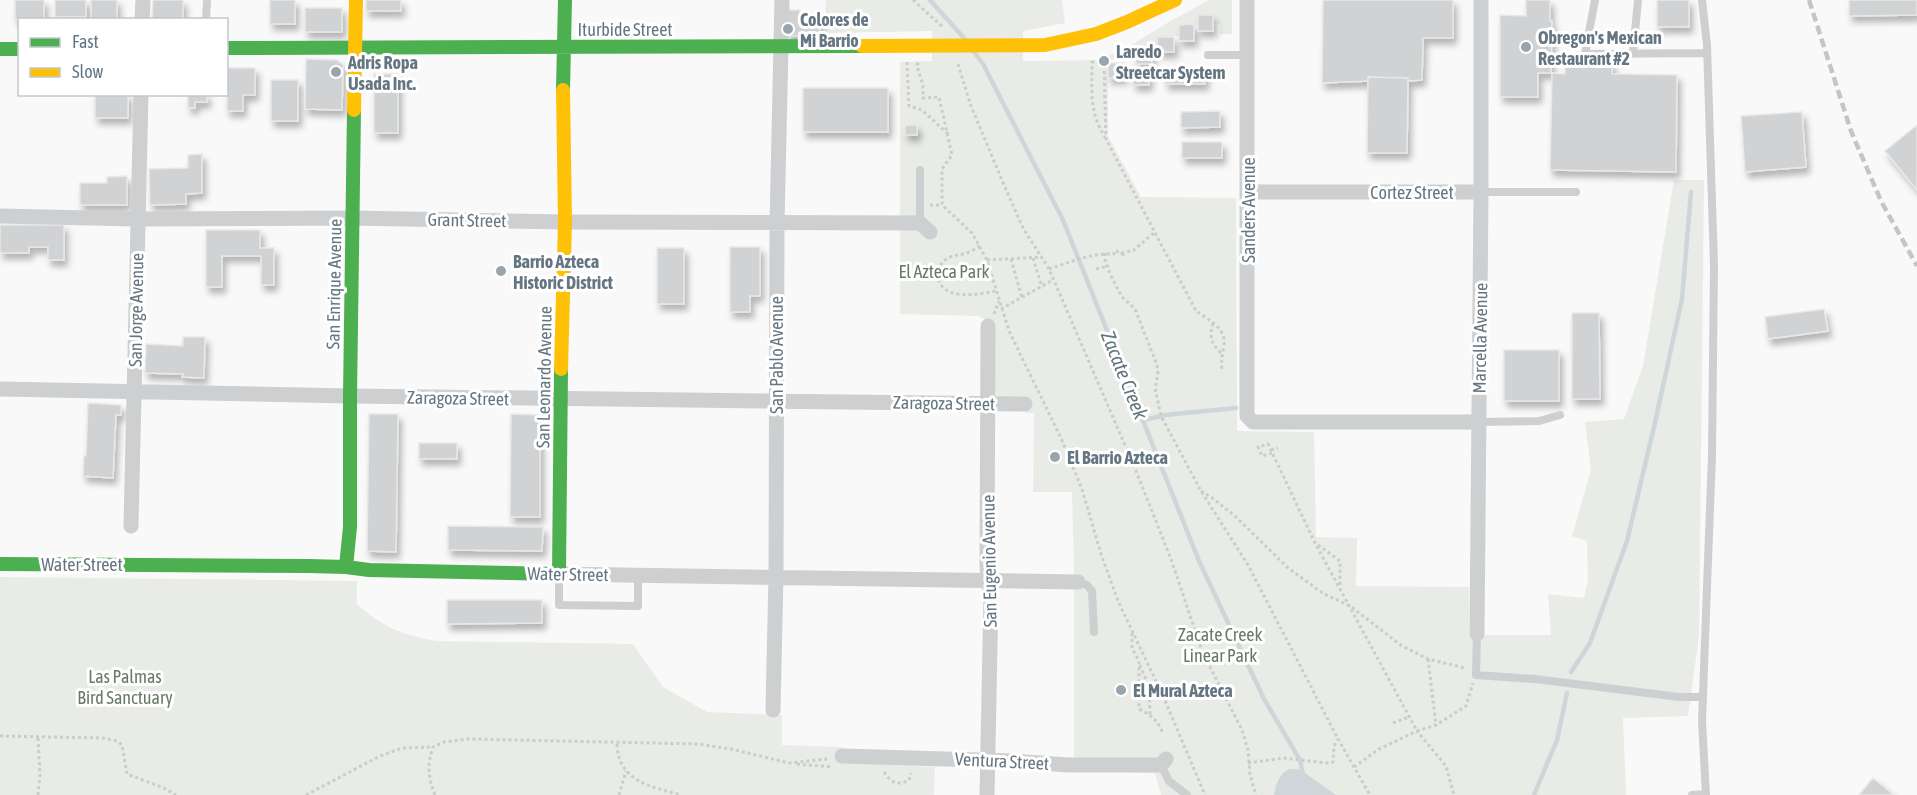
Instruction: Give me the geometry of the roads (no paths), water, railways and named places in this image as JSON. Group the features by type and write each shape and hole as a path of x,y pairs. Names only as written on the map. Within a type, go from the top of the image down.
{"street":[{"path":"142,18 143,0"},
{"name":"San Enrique Avenue","path":"346,567 350,527 356,0"},
{"name":"San Leonardo Avenue","path":"560,574 560,399 565,222 563,47 565,0"},
{"name":"San Pablo Avenue","path":"773,711 776,576 777,223 782,0"},
{"name":"Iturbide Street","path":"228,48 1045,45 1087,38 1106,32 1175,0"},
{"name":"Sanders Avenue","path":"1247,0 1247,416 1249,420 1253,422 1479,422"},
{"name":"Marcella Avenue","path":"1477,634 1482,192 1481,0"},
{"path":"0,49 18,49"},
{"name":"San Jorge Avenue","path":"131,526 141,96"},
{"name":"Cortez Street","path":"1248,192 1482,192"},
{"name":"Grant Street","path":"0,216 777,223 925,227"},
{"name":"San Eugenio Avenue","path":"987,795 990,597 987,568 988,326"},
{"name":"Zaragoza Street","path":"0,389 350,396 1025,404"},
{"name":"Water Street","path":"0,564 346,567 369,570 560,574 1078,582"},
{"name":"Ventura Street","path":"843,756 1068,765 1164,762"}],"lane":[{"path":"206,18 207,0"},
{"path":"1595,0 1585,54 1707,53"},
{"path":"1633,53 1638,0"},
{"path":"1692,795 1706,794 1703,697 1712,454 1713,265 1707,53 1702,0"},
{"path":"1208,55 1247,55"},
{"path":"920,170 925,227"},
{"name":"Cortez Street","path":"1482,192 1576,192"},
{"path":"1479,422 1539,421 1560,415"},
{"path":"560,574 560,605 638,606 638,575"},
{"name":"Water Street","path":"1078,582 1087,585 1092,591 1094,632"},
{"name":"Marcella Avenue","path":"1477,634 1476,675 1535,679 1679,697 1703,697"},
{"path":"1164,762 1169,780 1187,795"}],"waterway":[{"name":"Zacate Creek","path":"930,0 964,38"},
{"name":"Zacate Creek","path":"974,52 983,64 1063,220 1199,561 1264,699 1300,760 1303,775"},
{"path":"1571,672 1590,643 1627,541 1682,299 1691,192"},
{"path":"1144,420 1165,415 1236,408"},
{"path":"1534,795 1557,740 1567,693"}],"railway":[{"path":"1809,0 1851,131 1881,201 1917,266"}],"place":[{"name":"Colores de Mi Barrio","path":"788,29"},
{"name":"Obregon's Mexican Restaurant #2","path":"1526,47"},
{"name":"Laredo Streetcar System","path":"1104,61"},
{"name":"Adris Ropa Usada Inc.","path":"336,72"},
{"name":"Barrio Azteca Historic District","path":"501,271"},
{"name":"El Barrio Azteca","path":"1055,457"},
{"name":"El Mural Azteca","path":"1121,690"}],"park label":[{"name":"El Azteca Park","path":"944,271"},
{"name":"Zacate Creek Linear Park","path":"1220,644"},
{"name":"Las Palmas Bird Sanctuary","path":"125,686"}]}
